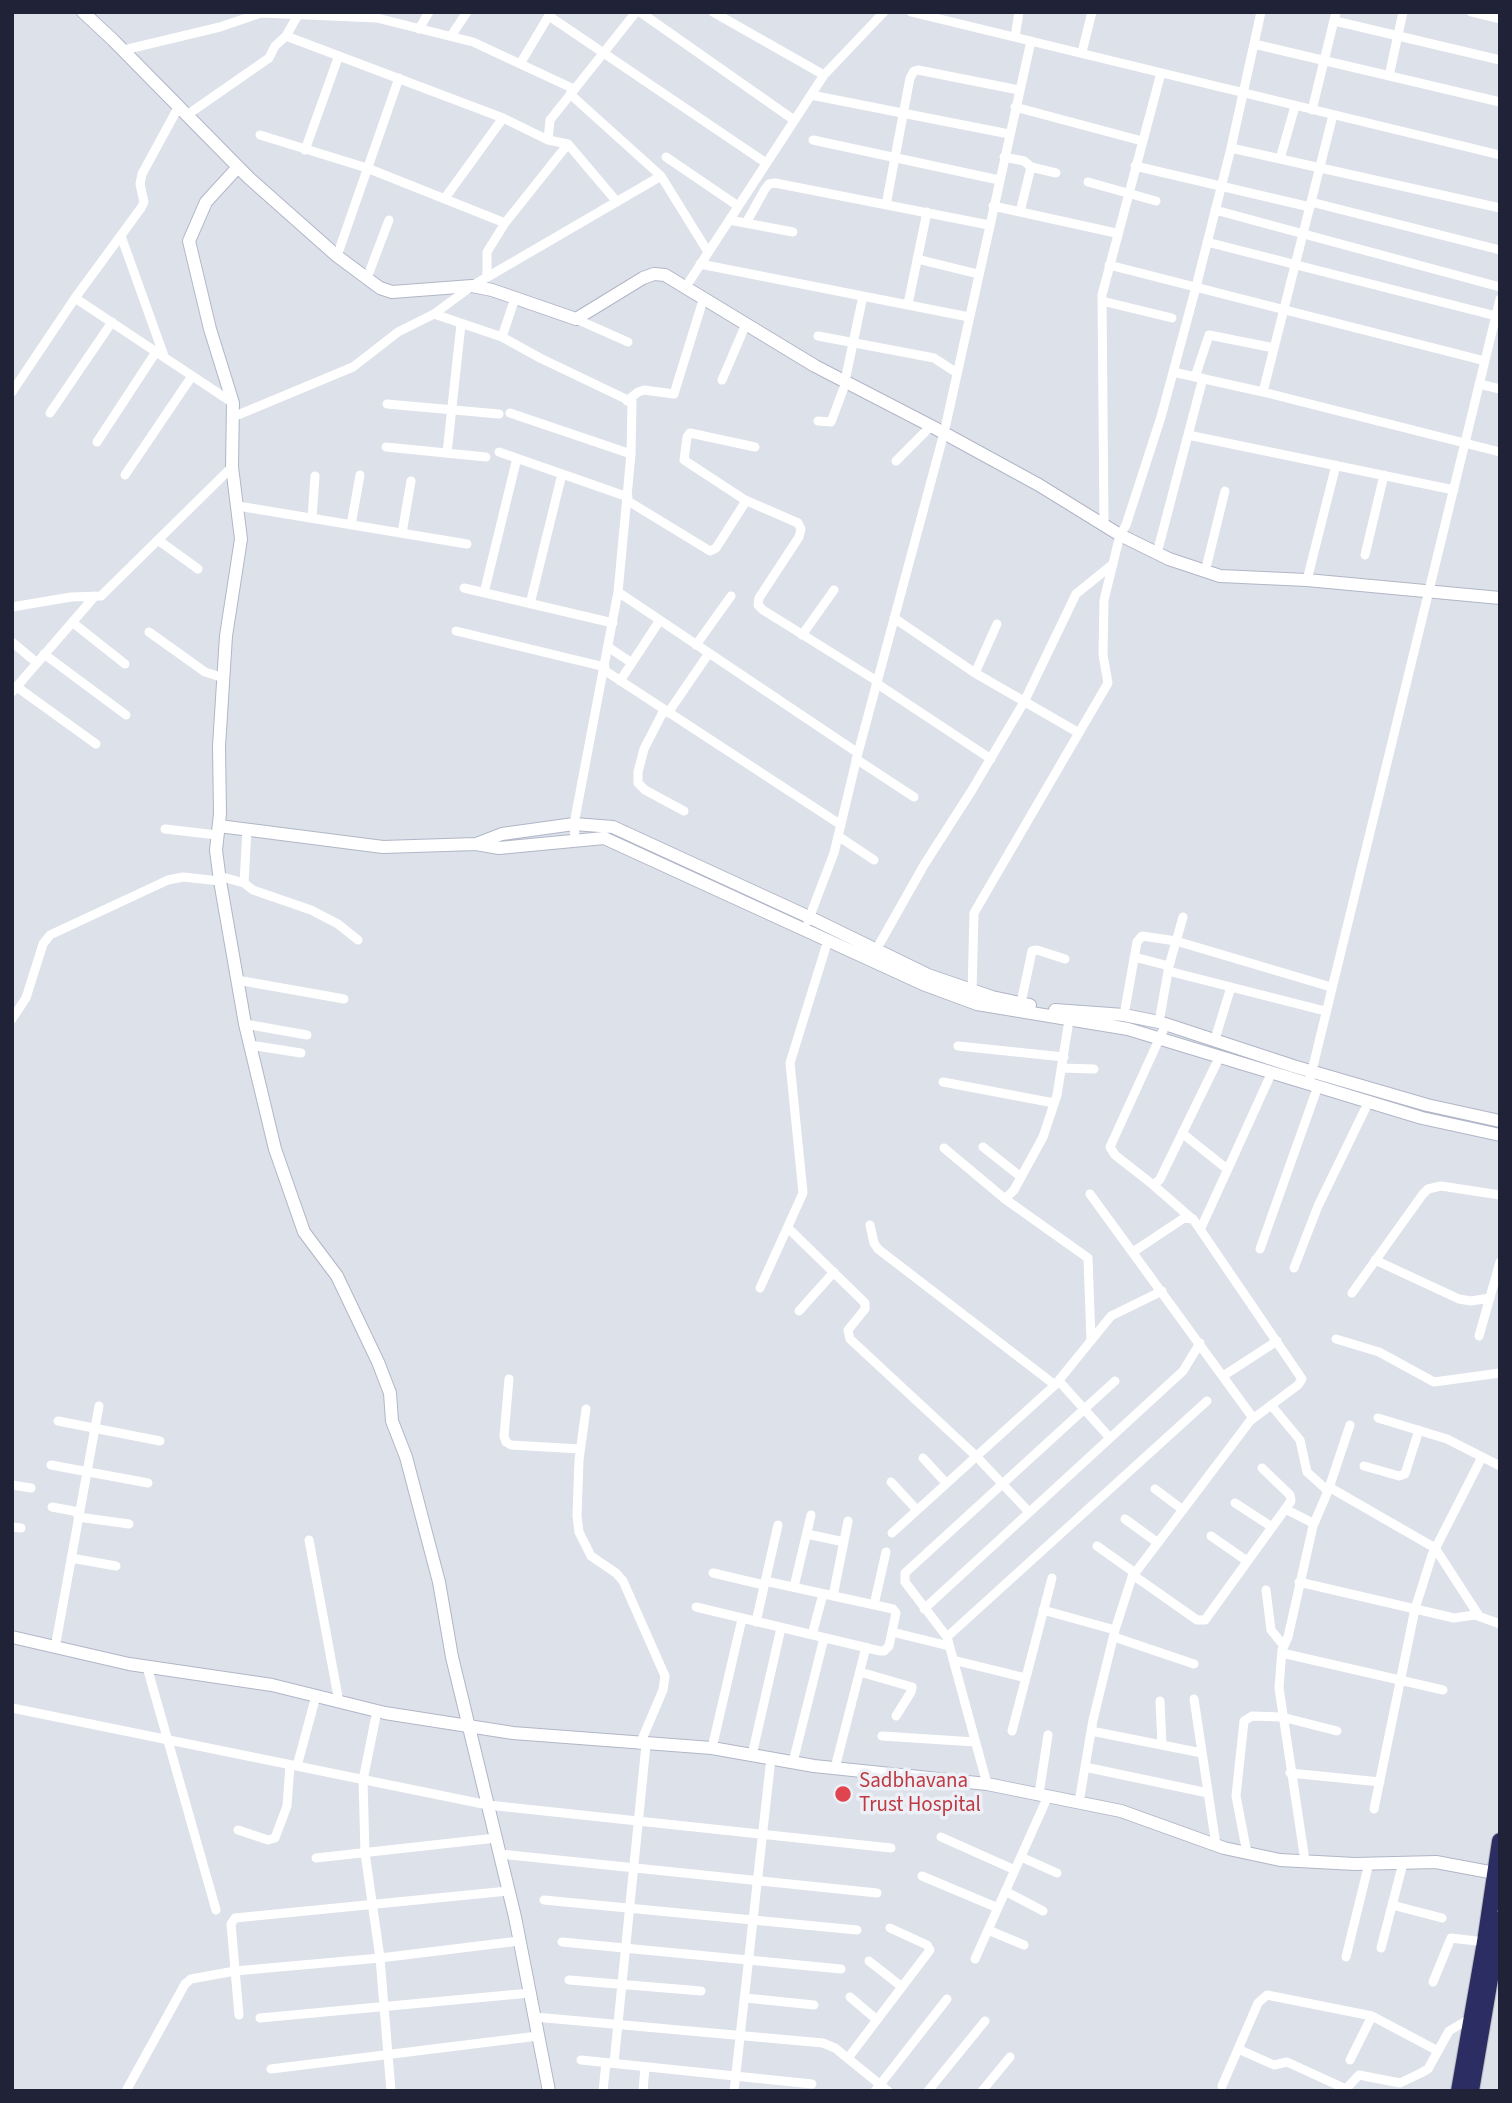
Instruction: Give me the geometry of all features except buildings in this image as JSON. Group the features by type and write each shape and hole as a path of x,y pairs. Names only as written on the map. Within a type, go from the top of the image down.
{"highway":[{"path":"1459,2091 1497,1873 1500,1841"},
{"path":"1471,2091 1500,1920"}],"street":[{"path":"83,12 124,50 238,167 337,256 380,288 392,292 472,286 576,319 628,342"},
{"path":"419,29 429,12"},
{"path":"451,36 467,12"},
{"path":"548,140 550,120 638,12 794,120"},
{"path":"713,12 824,75"},
{"path":"685,288 824,75 884,12"},
{"path":"911,12 1500,155"},
{"path":"1015,37 1020,12"},
{"path":"1083,52 1092,12"},
{"path":"971,995 974,913 1108,683 1103,654 1104,600 1120,535 1130,513 1196,287 1261,12"},
{"path":"1389,76 1403,12"},
{"path":"1471,12 1500,19"},
{"path":"124,50 220,27 261,13 386,16 419,29 473,42 572,92 661,176 708,252"},
{"path":"520,64 550,14 766,163"},
{"path":"12,392 144,202 140,184 142,174 183,111 269,58 298,15"},
{"path":"1312,110 1335,17 1397,36 1500,60"},
{"path":"286,36 338,58 503,118 548,140 568,145 617,202"},
{"path":"807,924 834,853 857,756 944,433 1031,41"},
{"path":"1254,44 1500,102"},
{"path":"305,150 338,58"},
{"path":"886,205 910,78 914,71 918,69 1020,90"},
{"path":"1104,525 1102,301 1116,233 1161,73"},
{"path":"337,256 399,78"},
{"path":"811,95 1009,134"},
{"path":"1280,159 1295,106"},
{"path":"1016,107 1142,141"},
{"path":"1263,392 1333,115"},
{"path":"445,198 503,118"},
{"path":"260,135 367,168 505,223"},
{"path":"813,140 999,180"},
{"path":"486,277 487,252 505,223 568,145"},
{"path":"1231,148 1500,208"},
{"path":"1004,157 1056,173"},
{"path":"666,158 738,206"},
{"path":"1135,166 1221,188 1311,204 1500,250"},
{"path":"238,167 206,201 189,241 233,403 232,467 240,539 226,636 219,746 216,850 219,879 245,1024 275,1149 304,1232 337,1276 379,1362 390,1393 392,1421 406,1457 439,1582 452,1657 520,1941 535,2017 545,2090"},
{"path":"1020,212 1031,167"},
{"path":"233,417 353,367 398,332 434,314 486,277 661,176"},
{"path":"1088,182 1156,201"},
{"path":"747,223 765,188 775,183 989,225"},
{"path":"993,206 1116,233"},
{"path":"1215,209 1500,287"},
{"path":"908,304 927,212"},
{"path":"729,219 793,233"},
{"path":"367,278 389,220"},
{"path":"121,236 160,355"},
{"path":"1207,242 1496,316"},
{"path":"917,259 978,274"},
{"path":"700,264 969,317"},
{"path":"1109,265 1485,361"},
{"path":"576,319 643,278 654,274 665,275 815,366 1038,485 1120,535 1205,572 1220,576 1307,580 1500,598"},
{"path":"818,421 831,422 845,382 863,296"},
{"path":"75,298 233,403"},
{"path":"502,337 515,298"},
{"path":"628,401 644,390 674,394 704,298"},
{"path":"1259,1249 1313,1080 1325,1011 1500,299"},
{"path":"1102,301 1172,318"},
{"path":"434,314 502,337 632,402 628,499 618,592 574,824 575,839"},
{"path":"50,413 112,322"},
{"path":"447,453 461,324"},
{"path":"722,380 746,324"},
{"path":"818,335 933,358 957,373"},
{"path":"1157,553 1188,435 1209,335 1274,348"},
{"path":"97,442 160,355"},
{"path":"1173,372 1500,452"},
{"path":"125,475 192,376"},
{"path":"1479,384 1500,389"},
{"path":"387,404 505,414 631,454"},
{"path":"896,461 931,426"},
{"path":"755,447 690,433 687,437 685,462 746,501 794,520 800,526 799,537 758,601 760,608 991,759"},
{"path":"1188,435 1454,491"},
{"path":"386,447 486,457"},
{"path":"499,452 628,499 710,551 716,548 746,501"},
{"path":"484,593 517,458"},
{"path":"1307,580 1336,465"},
{"path":"12,607 71,597 102,596 232,467"},
{"path":"530,604 562,474"},
{"path":"312,518 315,475"},
{"path":"351,525 360,475"},
{"path":"1365,555 1384,475"},
{"path":"402,533 411,481"},
{"path":"1205,572 1225,491"},
{"path":"238,506 467,544"},
{"path":"158,540 198,569"},
{"path":"876,950 924,865 1024,702 1076,594 1113,564"},
{"path":"464,588 613,623"},
{"path":"802,635 834,590"},
{"path":"618,592 914,797"},
{"path":"95,596 15,690 96,744"},
{"path":"696,645 731,596"},
{"path":"894,618 975,673 1079,733"},
{"path":"620,681 660,620"},
{"path":"72,622 125,664"},
{"path":"975,673 997,624"},
{"path":"456,631 605,668 666,712 841,825"},
{"path":"149,632 205,672 224,678"},
{"path":"12,642 37,663"},
{"path":"608,647 632,663"},
{"path":"684,811 645,790 638,783 638,772 644,749 666,712 709,653"},
{"path":"44,654 125,715"},
{"path":"476,844 502,834 574,824 625,831 807,924 828,940 929,987 1021,1003 1064,1016 1124,1015 1162,1023 1215,1039 1369,1101 1428,1119 1500,1135"},
{"path":"165,829 247,829 383,847 476,844 499,848 599,837 876,950 971,995 1121,1027 1272,1072 1500,1121"},
{"path":"244,883 247,829"},
{"path":"838,836 874,860"},
{"path":"12,1019 26,998 43,944 50,935 168,880 183,877 244,883 253,890 312,910 338,924 358,940"},
{"path":"1079,1802 1091,1731 1114,1633 1134,1574 1253,1418 1298,1385 1302,1378 1201,1228 1154,1185 1115,1155 1110,1147 1159,1038 1168,968 1183,917"},
{"path":"1124,1015 1137,942 1142,936 1175,941 1331,987"},
{"path":"760,1288 801,1200 804,1185 790,1063 828,940"},
{"path":"1021,1003 1032,951 1037,950 1065,959"},
{"path":"1134,957 1231,987 1325,1011"},
{"path":"237,980 344,999"},
{"path":"1215,1039 1231,987"},
{"path":"1005,1199 1021,1177 1043,1137 1054,1103 1063,1062 1064,1016"},
{"path":"245,1024 307,1035"},
{"path":"250,1045 301,1053"},
{"path":"958,1046 1094,1069"},
{"path":"1154,1185 1160,1179 1220,1056"},
{"path":"1201,1228 1272,1072"},
{"path":"943,1082 1054,1103"},
{"path":"1294,1268 1318,1206 1369,1101"},
{"path":"1182,1133 1227,1169"},
{"path":"982,1147 1021,1177"},
{"path":"944,1148 1005,1199 1088,1258 1091,1340"},
{"path":"1352,1293 1423,1194 1434,1186 1500,1195"},
{"path":"1090,1194 1253,1418"},
{"path":"1133,1252 1184,1218 1191,1218"},
{"path":"870,1225 874,1244 878,1249 1057,1383 1085,1409 1110,1438"},
{"path":"788,1227 865,1303 865,1309 848,1330 850,1339 976,1456 1029,1512"},
{"path":"1375,1260 1459,1299 1471,1301 1490,1297"},
{"path":"1479,1336 1500,1262"},
{"path":"799,1311 834,1272"},
{"path":"892,1533 1057,1383 1114,1313 1162,1292"},
{"path":"1336,1339 1379,1352 1434,1382 1500,1374"},
{"path":"1223,1376 1278,1340"},
{"path":"924,1609 1182,1371 1199,1343"},
{"path":"509,1379 504,1436 506,1442 580,1449"},
{"path":"987,1784 948,1642 905,1582 905,1573 1115,1381"},
{"path":"948,1642 1207,1401"},
{"path":"1271,1405 1300,1440 1307,1472 1328,1489 1435,1548 1479,1616"},
{"path":"55,1648 99,1406"},
{"path":"586,1409 580,1449 577,1516 579,1532 591,1556 623,1581 665,1676 663,1690 643,1744 634,1869 618,2024 603,2091"},
{"path":"1378,1418 1447,1439 1500,1466"},
{"path":"58,1421 160,1441"},
{"path":"1305,1861 1279,1688 1283,1650 1289,1637 1313,1523 1328,1489 1350,1424"},
{"path":"1364,1466 1399,1476 1405,1474 1419,1430"},
{"path":"1374,1809 1415,1609 1435,1548 1482,1457"},
{"path":"923,1458 946,1483"},
{"path":"51,1465 148,1483"},
{"path":"1097,1546 1200,1621 1205,1620 1291,1501 1290,1495 1262,1468"},
{"path":"891,1482 917,1510"},
{"path":"12,1485 31,1488"},
{"path":"1154,1489 1183,1510"},
{"path":"1236,1503 1272,1527"},
{"path":"52,1507 129,1524"},
{"path":"1285,1509 1313,1523"},
{"path":"794,1587 811,1515"},
{"path":"1125,1520 1157,1543"},
{"path":"812,1635 828,1595 848,1521"},
{"path":"756,1622 778,1525"},
{"path":"807,1534 844,1542"},
{"path":"1211,1536 1247,1561"},
{"path":"309,1540 339,1702"},
{"path":"874,1605 886,1552"},
{"path":"71,1558 117,1566"},
{"path":"696,1607 880,1651 887,1649 895,1611 794,1587 713,1573"},
{"path":"1012,1731 1052,1578"},
{"path":"1299,1582 1454,1618 1479,1616 1500,1623"},
{"path":"1266,1590 1271,1630 1283,1650 1443,1690"},
{"path":"1043,1611 1114,1633 1194,1664"},
{"path":"712,1748 742,1619"},
{"path":"752,1755 781,1628"},
{"path":"892,1632 948,1642"},
{"path":"12,1637 147,1667 272,1685 377,1711 470,1727 513,1733 712,1748 835,1768 987,1784 1121,1811 1216,1845 1280,1860 1436,1862 1497,1873"},
{"path":"793,1762 824,1638"},
{"path":"835,1768 866,1647"},
{"path":"953,1660 1026,1678"},
{"path":"147,1667 216,1910"},
{"path":"860,1672 912,1686 896,1716"},
{"path":"237,1830 268,1840 275,1838 287,1806 293,1765 316,1696"},
{"path":"1194,1699 1216,1845"},
{"path":"1160,1701 1162,1745"},
{"path":"12,1708 488,1805 891,1848"},
{"path":"377,1711 363,1780 365,1853 380,1958 391,2091"},
{"path":"1247,1853 1236,1801 1242,1725 1247,1718 1282,1717 1337,1731"},
{"path":"1091,1731 1202,1754"},
{"path":"975,1959 1021,1857 1043,1795 1048,1735"},
{"path":"882,1737 975,1742"},
{"path":"734,2091 771,1758"},
{"path":"1085,1767 1208,1793"},
{"path":"1290,1773 1380,1782"},
{"path":"941,1837 1014,1870"},
{"path":"316,1858 496,1838"},
{"path":"500,1854 877,1893"},
{"path":"1021,1857 1057,1873"},
{"path":"1346,1957 1369,1863"},
{"path":"1381,1948 1403,1863"},
{"path":"922,1876 998,1908"},
{"path":"239,2015 231,1924 235,1918 508,1891"},
{"path":"1005,1891 1043,1910"},
{"path":"544,1900 857,1930"},
{"path":"1392,1905 1443,1918"},
{"path":"848,2058 929,1953 929,1947 890,1928"},
{"path":"988,1930 1024,1944"},
{"path":"1433,1982 1451,1938 1485,1942"},
{"path":"126,2091 186,1982 194,1978 235,1971 380,1958 520,1941"},
{"path":"562,1942 841,1969"},
{"path":"869,1961 902,1987"},
{"path":"569,1980 701,1991"},
{"path":"260,2018 530,1993"},
{"path":"1222,2086 1258,2003 1267,1995 1372,2016 1438,2051"},
{"path":"850,1997 877,2020"},
{"path":"746,1998 814,2005"},
{"path":"535,2017 823,2043 848,2058 881,2089 947,1998"},
{"path":"1350,2060 1372,2016"},
{"path":"1238,2049 1274,2065 1287,2062 1345,2090 1359,2075 1395,2083 1404,2082 1428,2069 1449,2031 1471,2018"},
{"path":"928,2091 985,2021"},
{"path":"271,2069 538,2036"},
{"path":"982,2091 1010,2057"},
{"path":"581,2060 812,2084"},
{"path":"643,2091 645,2067"}],"place":[{"name":"Sadbhavana Trust Hospital","path":"843,1794"}]}
